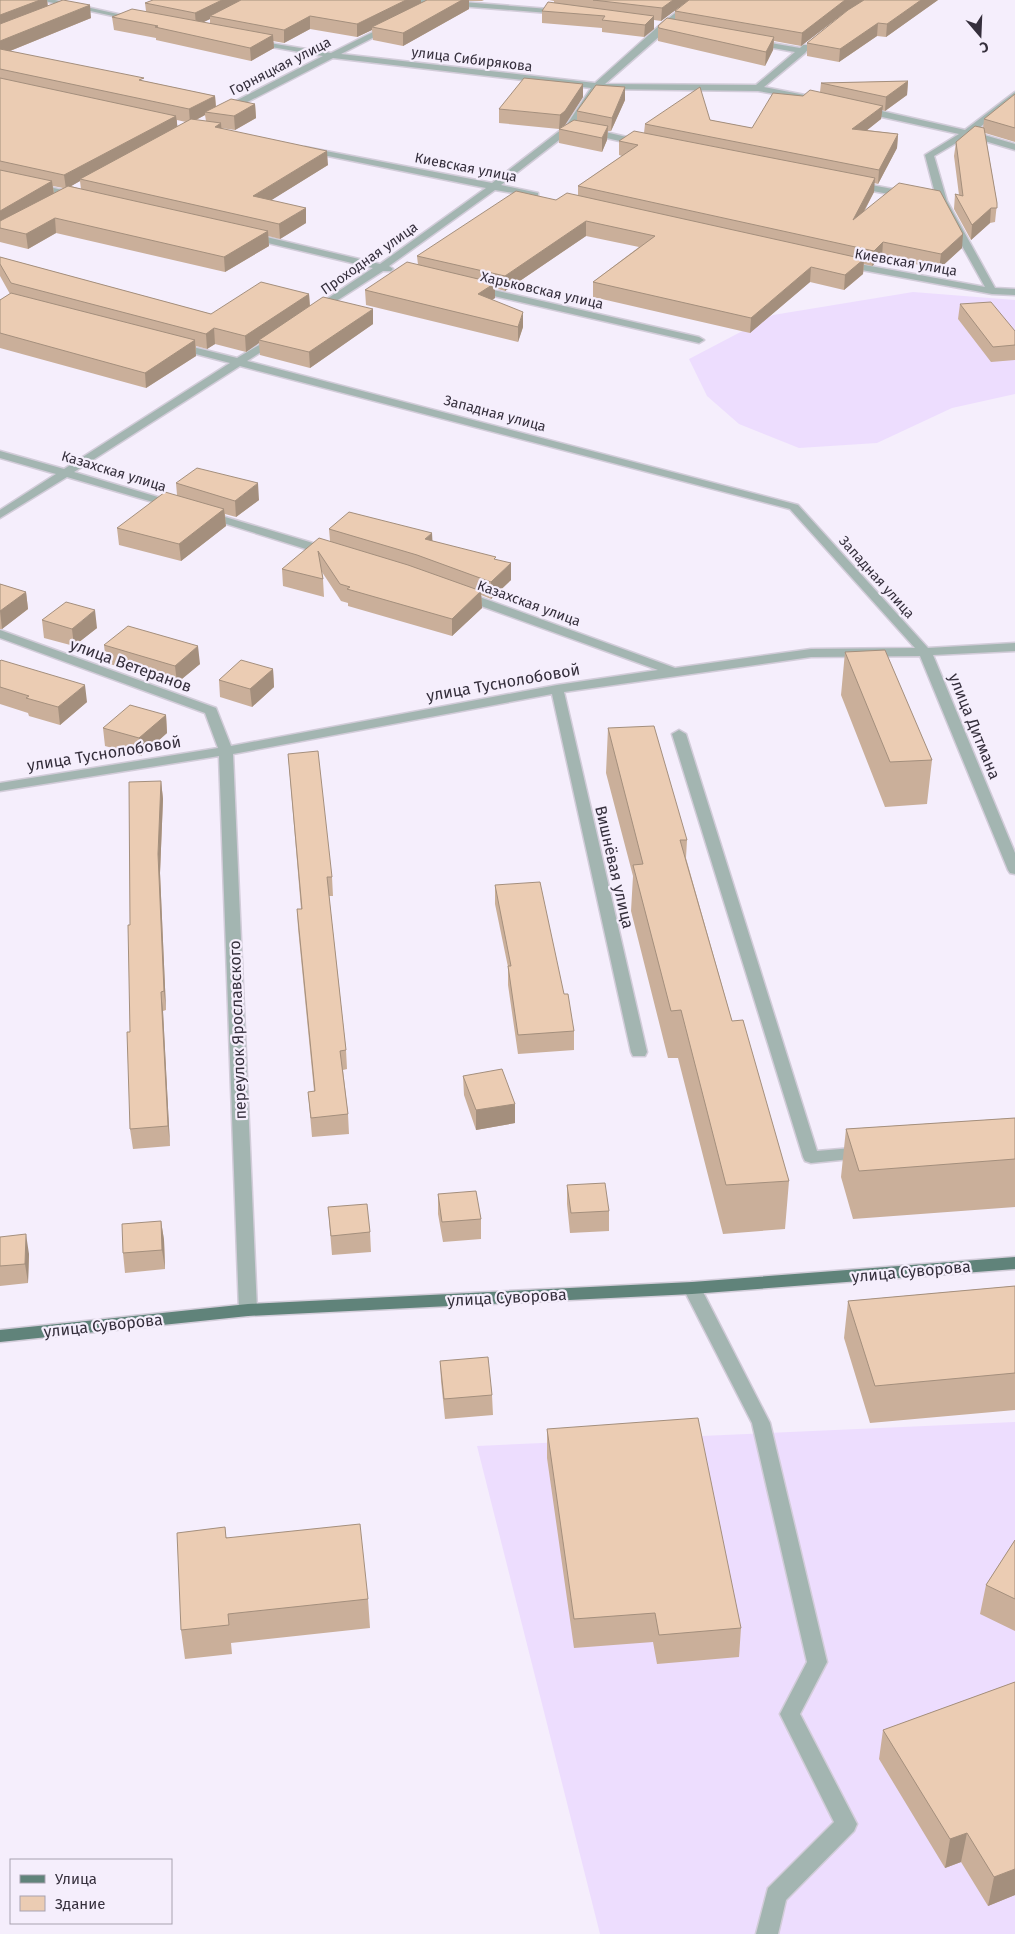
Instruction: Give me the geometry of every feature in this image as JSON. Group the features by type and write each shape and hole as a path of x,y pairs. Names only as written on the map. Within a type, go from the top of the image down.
{"main road":[{"name":"улица Суворова","path":"0,1336 248,1310 692,1288 1015,1263"}],"street":[{"path":"44,0 149,22"},
{"path":"53,13 84,0"},
{"path":"408,0 439,1 569,14"},
{"name":"Проходная улица","path":"311,315 382,267 493,187 570,128 597,86 696,0"},
{"path":"418,12 439,1"},
{"name":"Горняцкая улица","path":"218,114 401,20"},
{"name":"улица Сибирякова","path":"245,40 330,56 508,77 597,86 758,88 813,100"},
{"path":"743,40 802,51"},
{"path":"758,88 815,40"},
{"path":"992,291 932,199 929,154 966,133 1015,95"},
{"path":"851,108 966,133 1015,147"},
{"path":"570,128 648,144"},
{"name":"Киевская улица","path":"298,147 541,197"},
{"path":"0,179 63,196 86,198"},
{"path":"848,184 932,199"},
{"path":"63,196 84,185"},
{"path":"239,234 402,272"},
{"name":"Киевская улица","path":"830,261 992,291 1015,292"},
{"name":"Харьковская улица","path":"469,287 699,340"},
{"path":"0,515 287,331"},
{"name":"Западная улица","path":"163,342 794,507 925,652"},
{"name":"Казахская улица","path":"0,454 338,554"},
{"name":"Казахская улица","path":"450,590 673,672"},
{"name":"улица Ветеранов","path":"0,634 211,712 226,751"},
{"name":"улица Туснолобовой","path":"0,787 226,751 557,690 673,672 811,653 925,652 1015,647"},
{"name":"улица Дитмана","path":"925,652 1015,870"},
{"name":"Вишнёвая улица","path":"557,690 639,1052"},
{"path":"679,734 811,1157 879,1152"},
{"name":"переулок Ярославского","path":"226,751 248,1310"},
{"path":"692,1288 762,1422 817,1662 790,1714 846,1824 776,1895 767,1934"}],"shaded area":[{"path":"913,292 1015,300 1015,394 952,408 877,443 799,448 739,424 707,396 689,359 773,315"},
{"path":"1015,1422 1015,1934 600,1934 477,1446"}],"building":[{"path":"0,0 40,0 0,15"},
{"path":"63,0 90,5 0,41 0,24"},
{"path":"153,0 222,0 195,13 145,3"},
{"path":"241,0 406,0 357,24 310,16 284,30 210,16"},
{"path":"427,0 462,0 403,33 372,27"},
{"path":"593,0 673,0 662,8"},
{"path":"689,0 845,0 802,33 675,11"},
{"path":"864,0 921,0 887,24 878,23 840,49 807,43 848,10"},
{"path":"548,2 654,16 645,25 602,20 605,16 542,11"},
{"path":"132,9 273,35 250,48 112,17"},
{"path":"667,18 774,37 766,52 659,28 658,26"},
{"path":"0,49 144,78 139,80 215,96 189,109 0,69"},
{"path":"0,78 176,116 64,175 0,161"},
{"path":"524,78 583,84 565,111 560,115 499,109"},
{"path":"908,81 886,97 821,83"},
{"path":"596,85 625,87 612,118 577,111"},
{"path":"700,87 710,120 752,128 773,93 803,96 810,90 883,106 852,129 898,134 879,170 645,124"},
{"path":"1015,94 1015,128 984,119"},
{"path":"231,99 255,104 234,116 205,112"},
{"path":"191,119 221,123 215,127 327,151 253,196 306,208 279,224 80,179"},
{"path":"574,120 608,126 602,138 559,129"},
{"path":"975,126 984,128 997,208 991,208 972,225 955,194 963,196 956,142"},
{"path":"634,131 875,178 853,220 899,183 940,191 963,234 941,254 883,242 874,251 578,186 638,145 619,141"},
{"path":"0,170 52,181 0,211"},
{"path":"68,186 268,231 224,257 55,218 26,234 0,228 0,221"},
{"path":"516,191 556,200 567,193 864,259 845,275 811,267 751,318 593,282 655,236 586,221 505,276 417,256"},
{"path":"0,257 211,314 261,282 309,294 245,336 214,328 206,334 11,283 0,264"},
{"path":"407,262 495,283 478,294 523,312 518,327 365,290"},
{"path":"11,293 195,340 145,373 0,333 0,300"},
{"path":"323,297 373,309 309,352 259,340"},
{"path":"991,302 1015,331 1015,345 993,347 960,304"},
{"path":"197,468 258,483 235,501 176,483"},
{"path":"165,492 224,509 179,544 117,528"},
{"path":"349,512 432,533 425,539 496,557 494,559 511,563 491,582 417,555 329,529"},
{"path":"319,538 408,565 481,591 452,619 347,589 350,587 340,584 318,551 323,579 282,569"},
{"path":"0,584 26,592 0,611"},
{"path":"66,602 95,610 72,629 42,620"},
{"path":"128,626 198,646 175,666 104,645"},
{"path":"885,650 932,760 890,762 845,652"},
{"path":"1,660 85,685 58,707 26,698 29,696 0,687"},
{"path":"241,660 273,669 250,689 219,680"},
{"path":"130,705 166,715 139,738 103,728"},
{"path":"654,726 687,840 680,840 732,1021 743,1020 789,1181 726,1185 681,1010 671,1011 633,865 643,864 608,728"},
{"path":"318,751 332,877 327,877 346,1050 340,1051 348,1114 311,1118 308,1092 315,1091 297,909 302,909 288,754"},
{"path":"161,781 158,854 164,991 161,992 168,1126 130,1129 127,1032 130,1032 128,925 130,925 129,782"},
{"path":"540,882 564,994 568,994 574,1031 518,1035 508,966 511,966 495,885"},
{"path":"502,1069 515,1104 476,1110 463,1076"},
{"path":"1015,1118 1015,1159 859,1171 846,1129"},
{"path":"605,1183 609,1211 571,1213 567,1185"},
{"path":"476,1191 481,1219 442,1222 438,1194"},
{"path":"367,1204 370,1232 331,1236 328,1207"},
{"path":"161,1221 162,1250 123,1253 122,1224"},
{"path":"26,1234 25,1264 0,1266 0,1237"},
{"path":"1015,1286 1015,1373 875,1386 848,1301"},
{"path":"488,1357 492,1395 444,1399 440,1361"},
{"path":"698,1418 741,1628 659,1635 655,1613 574,1619 547,1429"},
{"path":"360,1524 368,1599 228,1614 229,1625 181,1630 177,1533 225,1527 226,1538"},
{"path":"1015,1540 1015,1599 986,1585"},
{"path":"1015,1682 1015,1869 994,1877 967,1833 950,1839 883,1730"}]}
